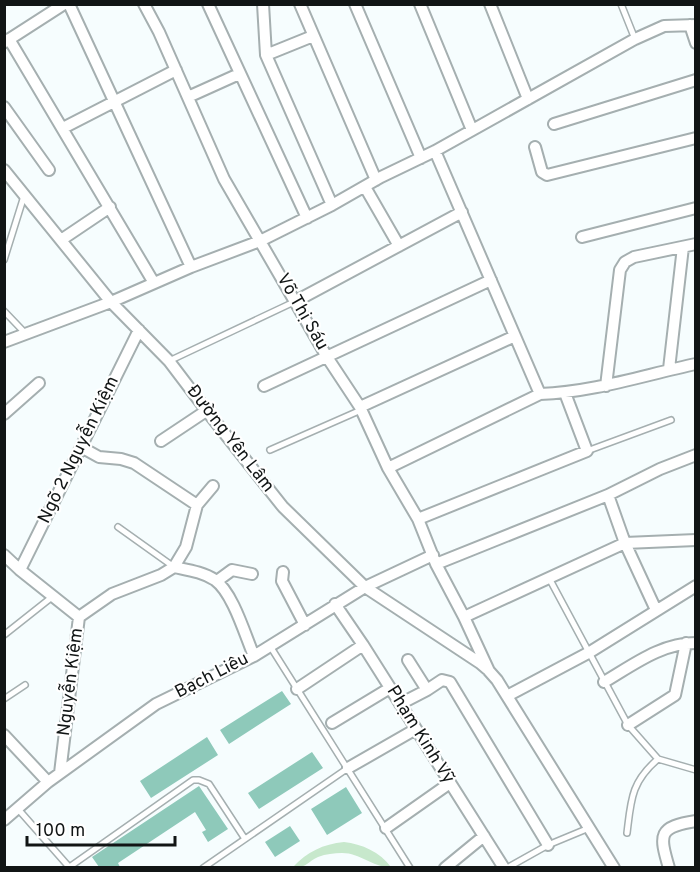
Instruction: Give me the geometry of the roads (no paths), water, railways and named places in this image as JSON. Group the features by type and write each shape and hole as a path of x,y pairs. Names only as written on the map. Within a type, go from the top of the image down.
{"street":[{"path":"64,4 53,8 7,40 63,128 154,283"},
{"path":"69,4 191,267"},
{"name":"Võ Thị Sáu","path":"144,4 159,32 224,179 327,357 360,409 388,468 417,519 489,672"},
{"path":"208,4 307,218"},
{"path":"263,4 266,55 333,206"},
{"path":"300,4 376,180"},
{"path":"355,4 421,158"},
{"path":"420,4 472,130"},
{"path":"490,4 528,99"},
{"path":"4,342 111,302 191,267 260,241 333,206 376,180 435,151 635,39 664,26 693,25 696,43"},
{"path":"266,55 313,36"},
{"path":"63,128 176,70"},
{"path":"188,97 239,74"},
{"path":"554,124 696,80"},
{"path":"4,107 48,170"},
{"path":"535,147 542,172 547,175 696,138"},
{"path":"435,151 540,394"},
{"name":"Đường Yên Lâm","path":"4,170 111,302 170,361 206,411 283,507 365,587 480,663 489,672"},
{"path":"365,187 399,246"},
{"path":"61,240 110,207"},
{"path":"582,237 696,208"},
{"path":"296,301 462,212"},
{"path":"606,386 620,270 623,265 634,257 696,244"},
{"path":"669,369 683,247"},
{"path":"264,386 491,280"},
{"name":"Ngõ 2 Nguyễn Kiệm","path":"20,570 139,330"},
{"path":"360,409 515,336"},
{"path":"388,468 540,394 566,393 606,386 696,364"},
{"path":"4,414 39,383"},
{"path":"417,519 587,451 566,393"},
{"path":"161,441 206,411"},
{"path":"81,447 99,457 122,459 134,463 197,505"},
{"name":"Bạch Liêu","path":"9,813 156,704 254,656 365,587 608,495 660,468 696,455"},
{"path":"79,617 112,594 174,567 186,547 197,505 213,486"},
{"path":"608,495 625,543 657,610"},
{"path":"464,617 625,543 696,540"},
{"name":"Nguyễn Kiệm","path":"4,555 79,617 60,773"},
{"path":"174,567 206,575 217,581 226,592 254,656"},
{"path":"217,581 232,570 252,574"},
{"path":"283,572 282,581 305,625"},
{"path":"507,696 590,652 696,586"},
{"name":"Phạm Kinh Vỹ","path":"335,604 505,867"},
{"path":"604,681 655,652 691,643"},
{"path":"628,725 675,695 691,643"},
{"path":"297,689 363,645"},
{"path":"408,660 427,690"},
{"path":"489,672 507,696 614,867"},
{"path":"400,704 442,680 450,682 548,845"},
{"path":"332,723 390,688"},
{"path":"348,768 416,729"},
{"path":"4,735 48,782"},
{"path":"386,828 450,783"},
{"path":"669,867 662,844 665,832 673,826 696,821"},
{"path":"445,867 484,836"}],"lane":[{"path":"621,4 635,39"},
{"path":"4,260 24,196"},
{"path":"170,361 296,301"},
{"path":"4,311 26,334"},
{"path":"270,450 360,409"},
{"path":"587,451 671,420"},
{"path":"118,527 174,567"},
{"path":"549,578 628,725 658,759 696,770"},
{"path":"4,635 53,596"},
{"path":"269,645 411,867"},
{"path":"4,699 24,685"},
{"path":"627,833 635,786 644,771 658,759"},
{"path":"203,867 348,768"},
{"path":"9,813 69,867 193,780 199,780 209,784 245,838"},
{"path":"505,867 548,845 589,828"}]}
